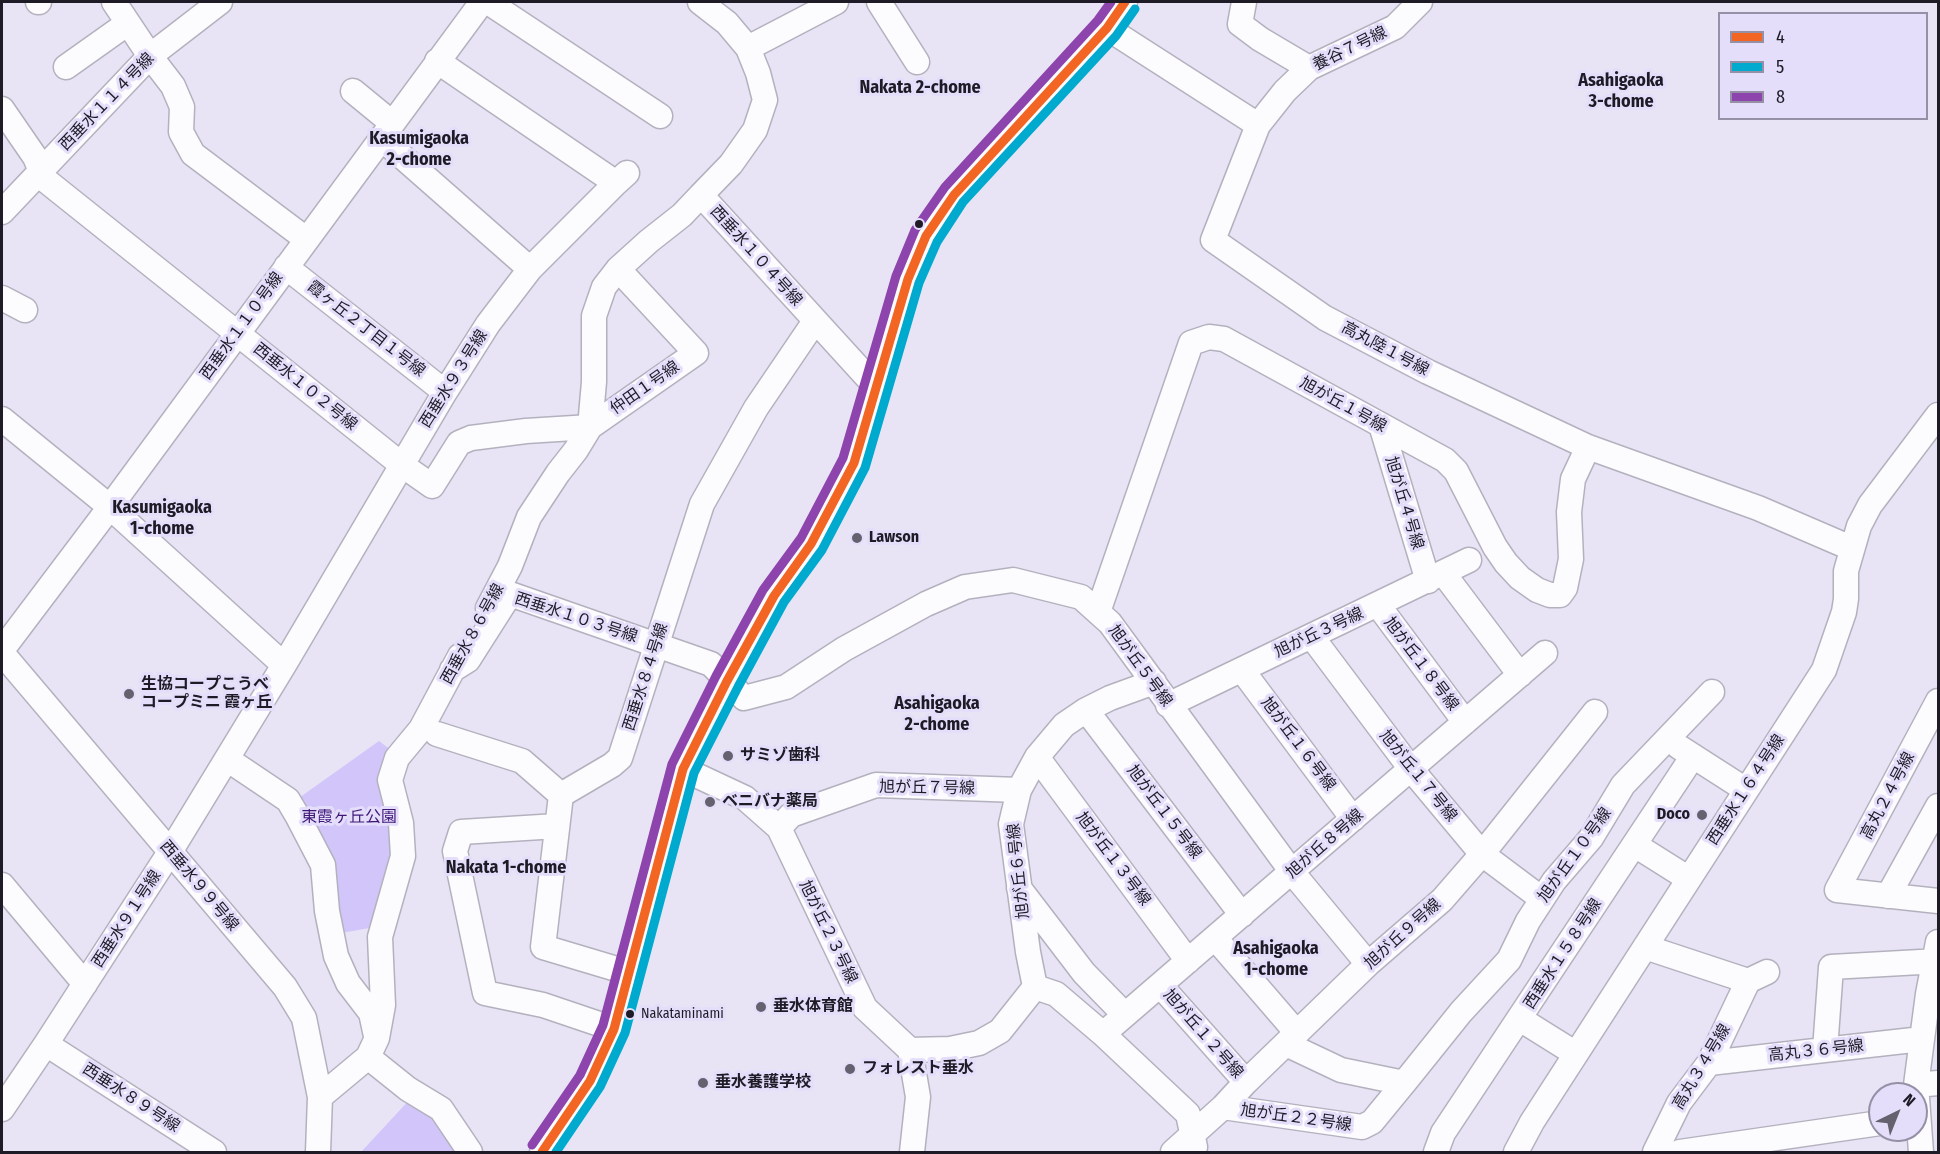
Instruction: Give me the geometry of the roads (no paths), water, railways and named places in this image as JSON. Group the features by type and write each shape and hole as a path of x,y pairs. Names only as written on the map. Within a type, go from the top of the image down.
{"street":[{"path":"114,2 173,86 182,107 181,132 194,154 306,239"},
{"name":"西垂水１１４号線","path":"2,212 150,56 220,2"},
{"name":"西垂水１１０号線","path":"2,652 482,2"},
{"path":"488,2 660,116"},
{"name":"西垂水１０４号線","path":"700,2 727,23 748,48 765,100 755,130 732,164 701,195 876,387"},
{"path":"748,48 836,2"},
{"path":"879,2 917,62"},
{"path":"542,1152 590,1080 614,1029 683,769 727,681 774,596 812,544 854,463 908,279 926,236 954,195 1107,28 1125,2"},
{"name":"養谷７号線","path":"1258,125 1285,90 1309,68 1395,27 1420,2"},
{"path":"1242,13 1260,39 1309,68"},
{"path":"66,67 128,23"},
{"path":"1107,28 1258,125"},
{"name":"西垂水９３号線","path":"284,665 488,324 530,269 621,178 437,61"},
{"path":"352,91 386,130 530,269"},
{"name":"西垂水１０２号線","path":"2,109 35,157 44,179 402,465 432,486 459,443 471,438 526,430 590,427"},
{"name":"高丸陸１号線","path":"1258,125 1213,240 1326,318 1428,372 1588,447 1758,508 1851,548"},
{"name":"西垂水８６号線","path":"372,1047 383,1005 380,937 403,856 401,823 390,780 397,758 421,729 482,620 510,566 529,517 590,427 594,382 594,316 604,287 618,269 682,215 701,195"},
{"name":"霞ヶ丘２丁目１号線","path":"286,267 446,392"},
{"name":"仲田１号線","path":"590,427 696,353 618,269"},
{"path":"2,298 25,310"},
{"name":"西垂水８４号線","path":"561,795 620,758 702,504 756,408 815,321"},
{"name":"旭が丘１号線","path":"1098,612 1191,343 1209,337 1224,339 1445,459 1456,471 1495,547 1506,563 1520,578 1537,590 1550,595 1560,595 1567,582 1571,559 1569,512 1573,479 1588,447"},
{"name":"西垂水１６４号線","path":"1516,1152 1532,1122 1824,670 1844,612 1846,571 1859,526 1870,505 1938,416"},
{"path":"2,419 110,507 284,665"},
{"name":"旭が丘４号線","path":"1381,425 1436,578"},
{"name":"旭が丘３号線","path":"1168,705 1436,578 1469,560"},
{"path":"1436,578 1520,675"},
{"name":"旭が丘５号線","path":"727,681 744,698 786,687 844,649 926,604 965,587 1013,580 1080,597 1110,623 1292,872 1368,964"},
{"name":"西垂水１０３号線","path":"452,670 468,660 510,594 711,664 727,681"},
{"name":"旭が丘１８号線","path":"1378,605 1465,722"},
{"name":"旭が丘１７号線","path":"1312,637 1411,769 1482,854 1542,899"},
{"name":"西垂水９９号線","path":"2,652 285,987 304,1018 320,1097 317,1151"},
{"name":"旭が丘８号線","path":"1103,1034 1545,652"},
{"name":"西垂水９１号線","path":"2,1109 170,852 284,665"},
{"name":"旭が丘１６号線","path":"1242,670 1353,819"},
{"name":"旭が丘６号線","path":"1035,987 1011,824 1019,790 1037,757 1064,725 1110,698 1154,682"},
{"name":"旭が丘１０号線","path":"1404,1083 1461,1012 1509,960 1528,921 1554,880 1591,838 1623,785 1712,692"},
{"name":"高丸２４号線","path":"1888,896 1837,890 1938,701"},
{"name":"旭が丘１５号線","path":"1086,710 1242,915"},
{"name":"旭が丘９号線","path":"1173,1152 1194,1144 1246,1082 1368,964 1442,900 1482,854 1595,712"},
{"path":"437,734 522,761 561,795 543,947 630,973"},
{"path":"1667,739 1746,790"},
{"name":"西垂水１５８号線","path":"1436,1152 1443,1133 1693,756"},
{"name":"旭が丘１３号線","path":"1037,757 1188,960"},
{"path":"227,759 288,800 323,865 327,911 336,956 348,983 371,1013 372,1047 408,1089 441,1109 470,1152"},
{"path":"683,769 745,798 778,828"},
{"name":"旭が丘７号線","path":"778,828 791,815 876,785 1019,790"},
{"path":"1938,806 1888,896 1938,901"},
{"path":"557,826 461,832 455,851 485,993 543,1005 614,1029"},
{"name":"旭が丘２３号線","path":"778,828 865,1008 910,1050"},
{"path":"1635,845 1689,879"},
{"path":"2,885 85,984"},
{"path":"1019,887 1084,973 1125,1015"},
{"path":"1215,938 1292,1038 1341,1070 1404,1083"},
{"name":"高丸３４号線","path":"1645,947 1758,977 1709,1063 1679,1103 1655,1152"},
{"path":"1825,1050 1831,967 1937,954 1922,1039 1927,1082"},
{"name":"旭が丘１２号線","path":"1160,985 1246,1082"},
{"path":"912,1152 918,1097 910,1050 950,1049 979,1043 1000,1031 1035,987 1056,994 1103,1034 1188,1114 1194,1144"},
{"path":"1520,1019 1576,1054"},
{"name":"高丸３６号線","path":"1709,1063 1922,1039"},
{"name":"西垂水８９号線","path":"46,1044 214,1152"},
{"path":"320,1097 372,1047"},
{"name":"旭が丘２２号線","path":"1223,1107 1362,1127 1372,1122 1404,1083"},
{"path":"1680,1152 1868,1126"}],"place":[{"name":"Lawson","path":"857,538"},
{"name":"生協コープこうべ コープミニ 霞ヶ丘","path":"129,694"},
{"name":"サミゾ歯科","path":"728,756"},
{"name":"ベニバナ薬局","path":"710,802"},
{"name":"Doco","path":"1702,815"},
{"name":"垂水体育館","path":"761,1007"},
{"name":"Nakataminami","path":"630,1014"},
{"name":"フォレスト垂水","path":"850,1069"},
{"name":"垂水養護学校","path":"703,1083"}],"district":[{"name":"Nakata 2-chome","path":"920,88"},
{"name":"Asahigaoka 3-chome","path":"1621,91"},
{"name":"Kasumigaoka 2-chome","path":"419,149"},
{"name":"Kasumigaoka 1-chome","path":"162,518"},
{"name":"Asahigaoka 2-chome","path":"937,714"},
{"name":"Nakata 1-chome","path":"506,868"},
{"name":"Asahigaoka 1-chome","path":"1276,959"}],"park label":[{"name":"東霞ヶ丘公園","path":"349,818"}]}
